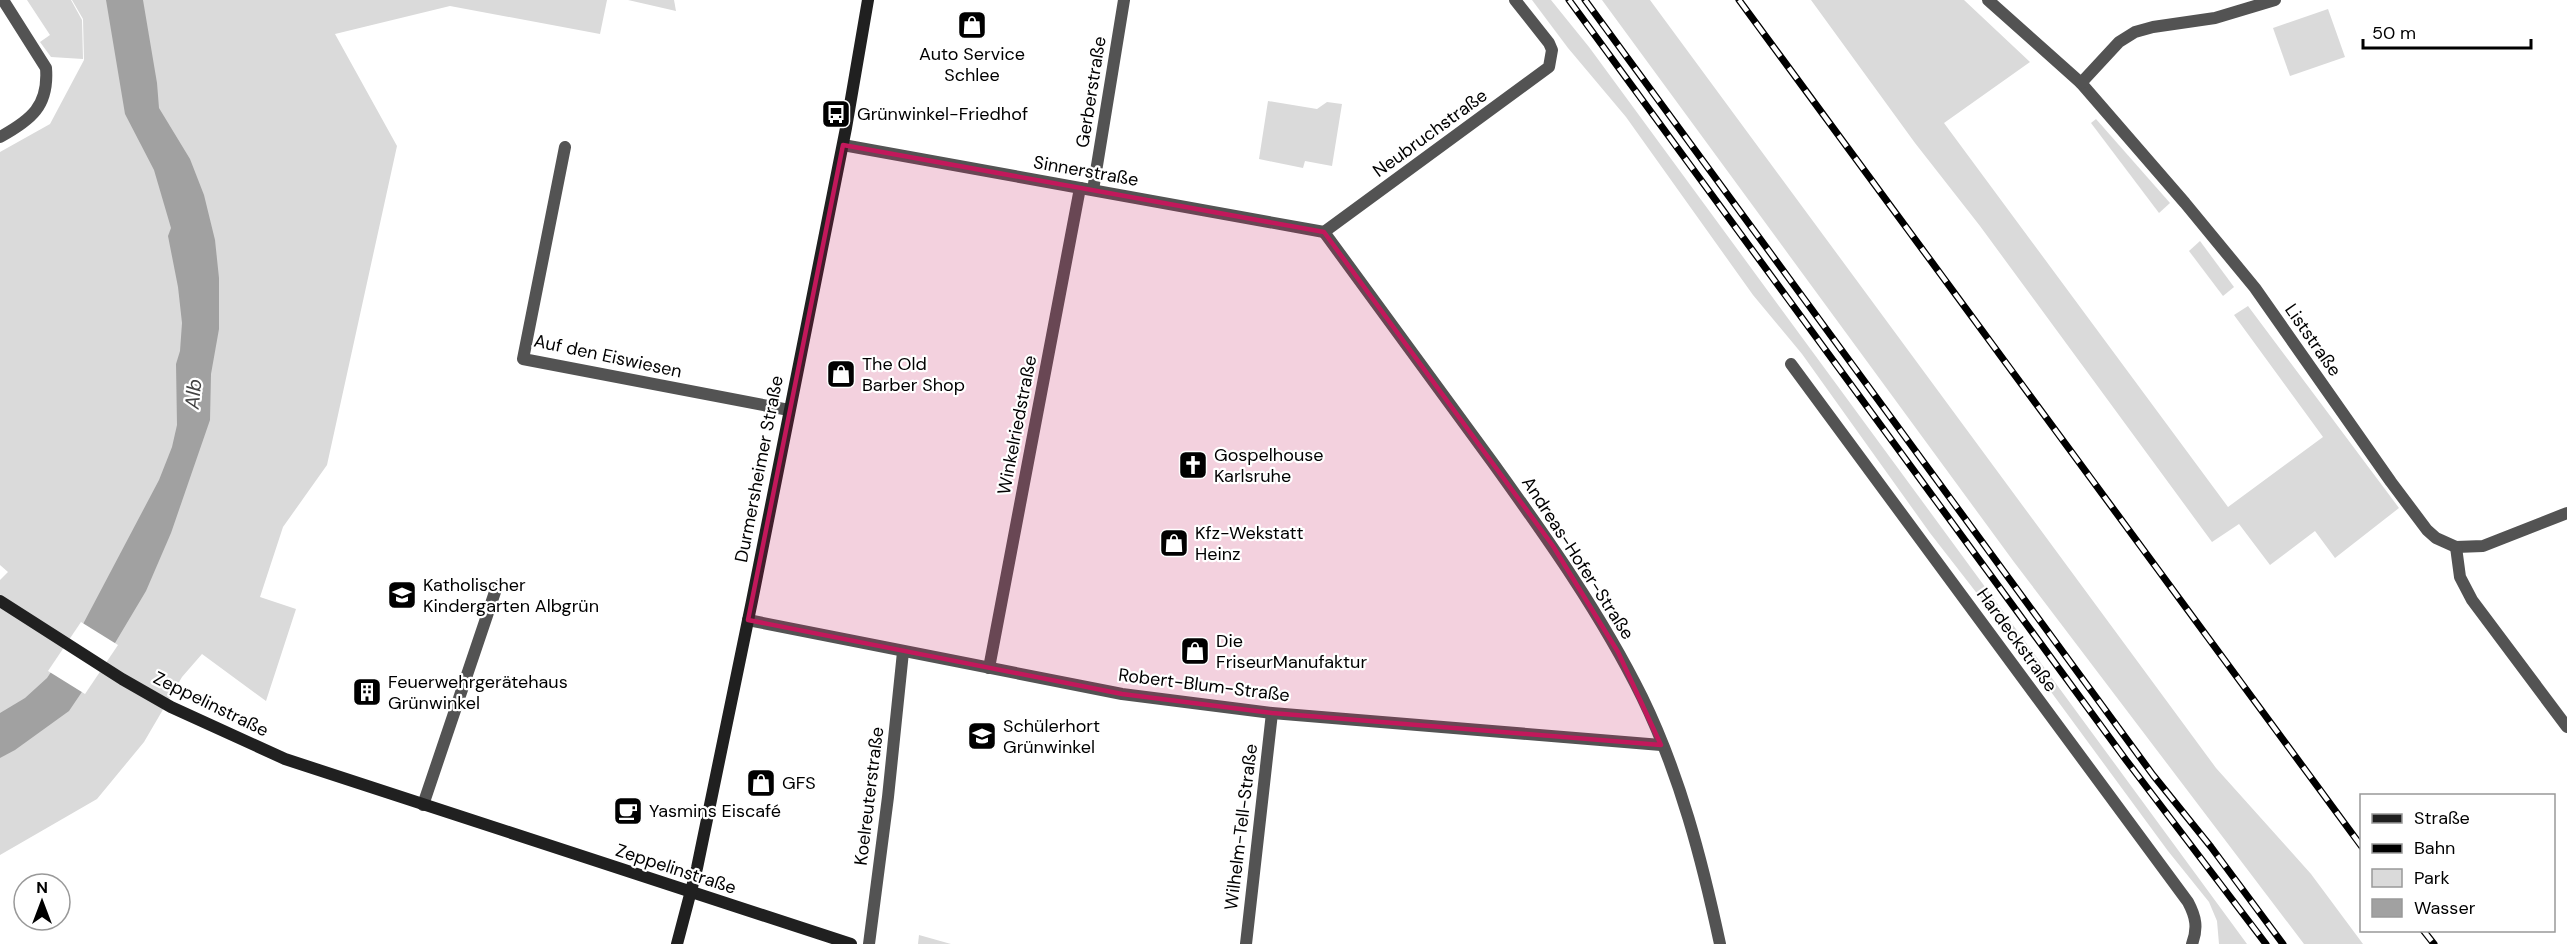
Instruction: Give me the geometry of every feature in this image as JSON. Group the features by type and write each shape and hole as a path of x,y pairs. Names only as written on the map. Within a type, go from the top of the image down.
{"street":[{"path":"0,137 26,123 38,109 45,92 47,79 46,68 3,0"},
{"name":"Durmersheimer Straße","path":"677,944 692,893 748,620 843,145 868,0"},
{"name":"Gerberstraße","path":"1087,189 1124,0"},
{"name":"Neubruchstraße","path":"1324,232 1543,74 1549,67 1552,58 1549,43 1515,0"},
{"name":"Liststraße","path":"1988,0 2081,83 2185,203 2255,288 2427,530 2444,543 2456,547"},
{"path":"2081,83 2119,42 2135,32 2153,27 2215,18 2276,0"},
{"name":"Sinnerstraße","path":"843,145 1324,232"},
{"name":"Auf den Eiswiesen","path":"565,147 523,360 789,410"},
{"name":"Winkelriedstraße","path":"989,668 1087,189"},
{"name":"Andreas-Hofer-Straße","path":"1324,232 1553,546 1618,652 1643,699 1685,806 1703,866 1720,944"},
{"name":"Hardeckstraße","path":"1791,364 2188,902 2195,914 2197,927 2192,944"},
{"path":"2567,513 2483,546 2456,547 2460,577 2472,600 2567,727"},
{"path":"423,806 497,586"},
{"name":"Zeppelinstraße","path":"0,601 57,639 171,707 285,759 423,806 851,944"},
{"name":"Robert-Blum-Straße","path":"748,620 1122,693 1272,713 1661,745"},
{"name":"Koelreuterstraße","path":"869,944 888,797 903,652"},
{"name":"Wilhelm-Tell-Straße","path":"1246,944 1272,713"}],"highlighted area":[{"path":"843,145 1324,232 1553,546 1618,652 1661,745 1272,713 1122,694 748,620"}],"green space":[{"path":"27,0 71,0 82,20 83,59 51,57 40,42 50,35"},
{"path":"72,0 607,0 600,34 450,6 335,34 397,146 327,465 283,527 260,597 296,609 266,701 202,654 182,677 144,742 97,799 0,855 0,580 8,572 0,565 0,152 50,124 84,60 83,19"},
{"path":"628,0 674,0 676,11"},
{"path":"1532,0 1551,0 1589,47 2247,944 2219,944 2217,921 2209,902 2168,851 2007,632 1930,533 1802,354 1753,295 1626,117 1568,48"},
{"path":"1602,0 1650,0 2216,768 2311,874 2363,944 2304,944 2014,562"},
{"path":"1811,0 1964,0 2030,62 1944,123 2228,507 2323,437 2234,315 2248,306 2399,508 2335,558 2315,531 2270,565 2239,524 2212,542"},
{"path":"2328,9 2345,57 2290,76 2273,28"},
{"path":"1268,101 1317,109 1327,102 1342,104 1332,166 1305,161 1303,168 1259,159"},
{"path":"2096,119 2170,203 2159,213 2091,123"},
{"path":"2200,241 2234,287 2223,296 2189,251"},
{"path":"919,935 951,944 918,944"}],"water":[{"name":"Alb","path":"106,0 143,0 159,108 190,159 204,195 215,240 219,278 219,329 211,374 210,420 171,533 146,591 115,643 69,711 15,750 0,758 0,713 25,698 47,678 82,626 159,480 172,447 177,425 176,364 180,351 182,323 168,236 171,228 154,170 125,114"}],"pier":[{"path":"81,622 118,645 85,694 48,671"}],"railway":[{"path":"1569,0 2126,760 2266,944"},
{"path":"1585,0 2153,775 2211,847 2283,944"},
{"path":"1739,0 2360,844"},
{"path":"2425,932 2434,944"}],"place":[{"name":"Auto Service Schlee","path":"972,25"},
{"name":"Grünwinkel-Friedhof","path":"836,114"},
{"name":"The Old Barber Shop","path":"841,374"},
{"name":"Gospelhouse Karlsruhe","path":"1193,465"},
{"name":"Kfz-Wekstatt Heinz","path":"1174,543"},
{"name":"Katholischer Kindergarten Albgrün","path":"402,595"},
{"name":"Die FriseurManufaktur","path":"1195,651"},
{"name":"Feuerwehrgerätehaus Grünwinkel","path":"367,692"},
{"name":"Schülerhort Grünwinkel","path":"982,736"},
{"name":"GFS","path":"761,783"},
{"name":"Yasmins Eiscafé","path":"628,811"}]}
